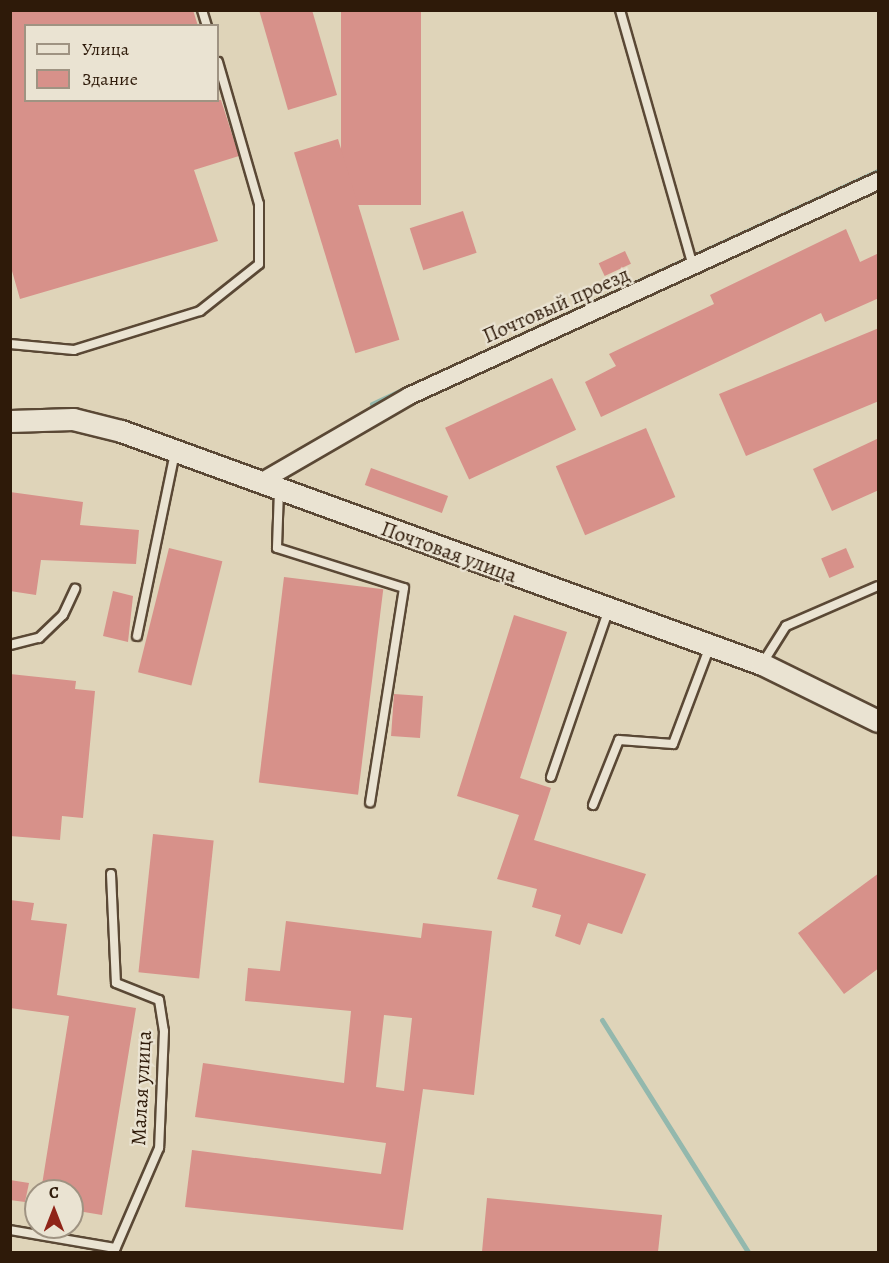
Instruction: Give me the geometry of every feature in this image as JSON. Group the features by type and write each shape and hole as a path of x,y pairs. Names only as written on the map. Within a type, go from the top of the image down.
{"street":[{"name":"Почтовый проезд","path":"259,483 408,396 879,181"},
{"name":"Почтовая улица","path":"10,421 73,419 175,452 762,664 879,721"}],"lane":[{"path":"620,10 694,267"},
{"path":"10,344 74,350 200,311 259,264 260,204 219,65"},
{"path":"137,636 175,452"},
{"path":"279,490 277,548 404,588 370,802"},
{"path":"762,664 786,626 879,586"},
{"path":"10,645 39,638 63,615 75,589"},
{"path":"551,777 609,609"},
{"path":"593,806 619,740 673,744 711,646"},
{"name":"Малая улица","path":"111,874 116,983 159,1000 164,1031 159,1148 115,1250"},
{"path":"10,1230 115,1250"}],"building":[{"path":"10,10 193,10 197,24 24,24 24,102 219,102 221,100 239,156 194,170 218,241 20,299 10,264"},
{"path":"259,10 312,10 337,95 288,110"},
{"path":"341,10 421,10 421,205 341,205"},
{"path":"338,139 399,340 355,353 294,152"},
{"path":"463,211 477,253 423,270 410,228"},
{"path":"846,229 860,262 879,253 879,298 825,322 821,313 601,417 585,382 616,366 609,354 714,304 710,295"},
{"path":"625,251 631,264 605,276 599,263"},
{"path":"879,328 879,401 746,456 719,394"},
{"path":"552,378 576,430 469,480 445,428"},
{"path":"646,428 675,497 585,535 556,466"},
{"path":"879,438 879,490 832,511 813,469"},
{"path":"371,468 448,496 442,513 365,485"},
{"path":"10,492 83,502 80,525 139,530 136,564 41,560 36,595 10,591"},
{"path":"169,548 222,561 191,686 138,672"},
{"path":"846,548 854,567 829,578 821,559"},
{"path":"284,577 383,589 358,795 259,782"},
{"path":"113,591 133,596 128,642 103,636"},
{"path":"514,615 567,632 520,778 551,788 534,840 646,874 622,934 588,923 580,945 555,936 561,915 532,907 537,889 497,879 519,815 457,796"},
{"path":"10,674 76,681 75,689 95,691 83,818 62,816 60,840 10,836"},
{"path":"394,694 423,696 420,738 391,736"},
{"path":"153,834 214,840 199,979 138,972"},
{"path":"879,873 879,968 844,994 798,933"},
{"path":"10,900 34,903 31,920 67,924 57,995 136,1008 102,1215 84,1212 84,1179 43,1179 69,1016 10,1008"},
{"path":"286,921 421,938 423,923 492,931 474,1095 423,1089 403,1230 185,1207 192,1150 381,1174 386,1143 195,1117 203,1063 344,1083 351,1011 245,1001 248,968 280,971","holes":["384,1015 412,1018 404,1091 376,1087"]},
{"path":"10,1180 24,1182 24,1202 10,1200"},
{"path":"487,1198 662,1215 658,1252 482,1252"}],"waterway":[{"path":"493,348 878,171"},
{"path":"372,404 408,387"},
{"path":"602,1020 748,1252"}]}
